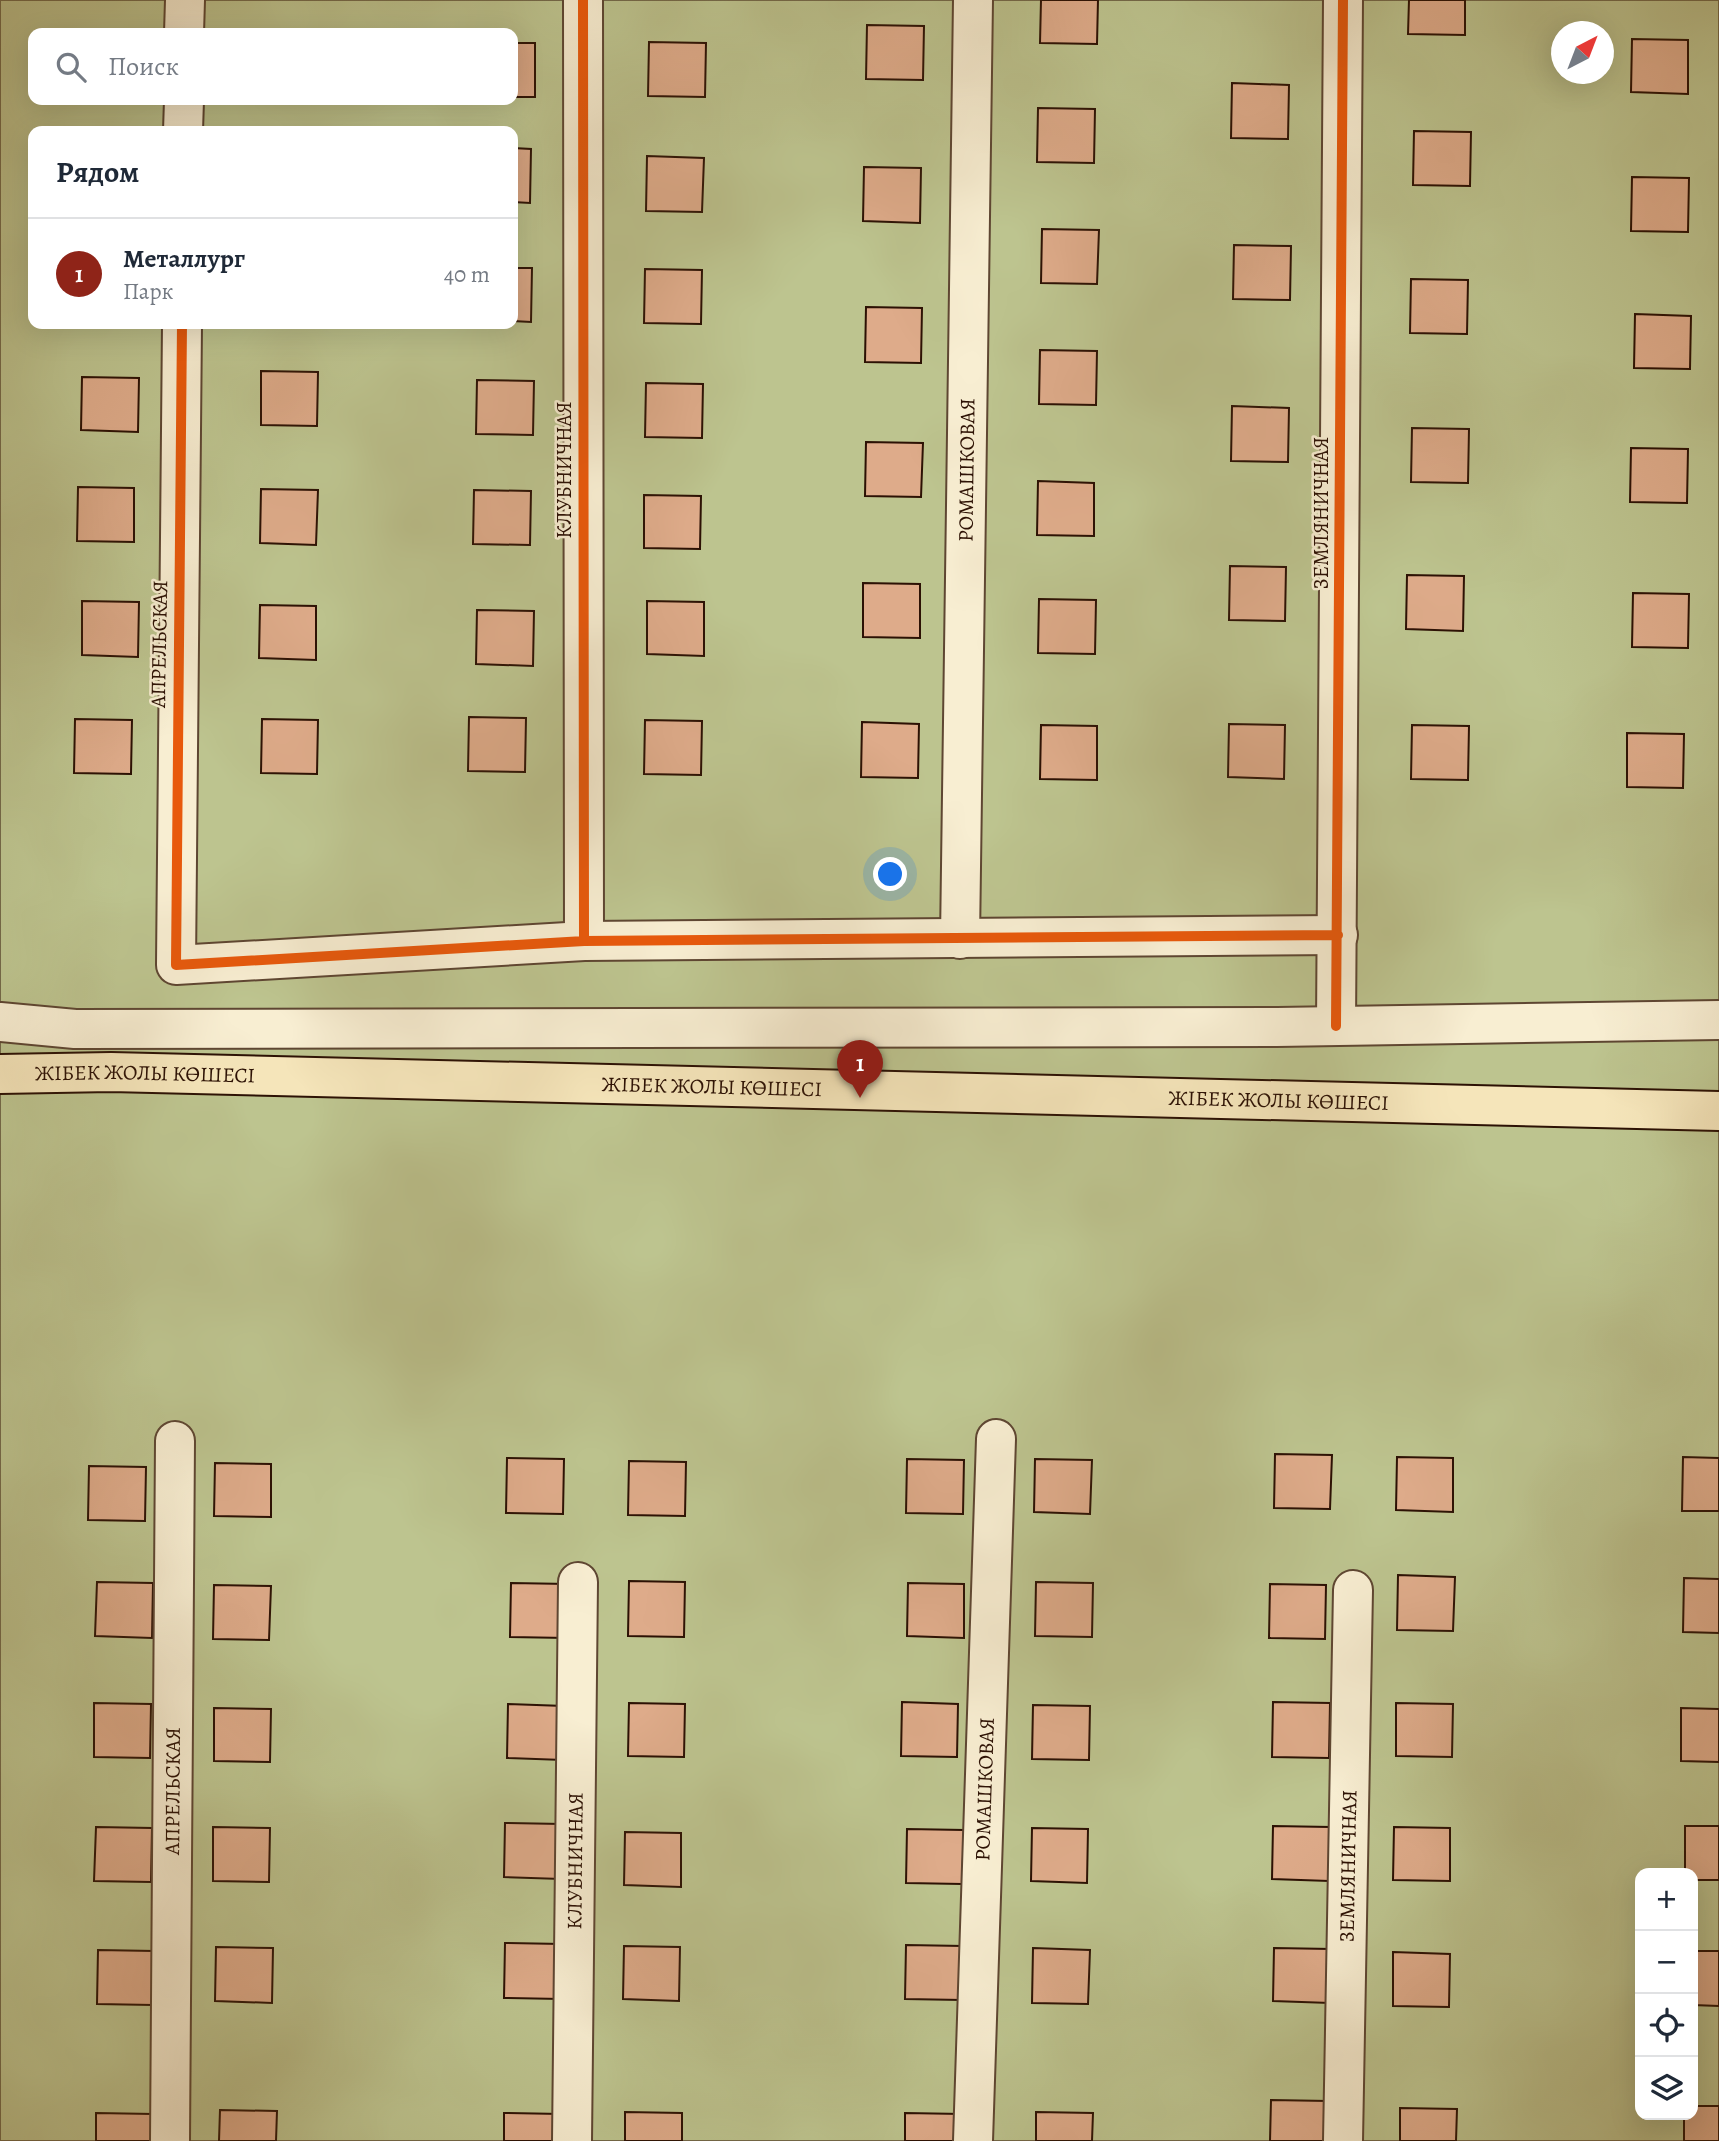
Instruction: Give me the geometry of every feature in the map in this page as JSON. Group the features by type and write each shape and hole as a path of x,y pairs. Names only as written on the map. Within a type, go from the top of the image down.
{"highway":[{"name":"ЖІБЕК ЖОЛЫ КӨШЕСІ","path":"0,1074 111,1072 1719,1111"}],"street":[{"path":"184,28 185,0"},
{"name":"КЛУБНИЧНАЯ","path":"583,0 584,941"},
{"name":"РОМАШКОВАЯ","path":"960,939 973,0"},
{"name":"ЗЕМЛЯНИЧНАЯ","path":"1336,1026 1343,0"},
{"path":"183,126 184,105"},
{"name":"АПРЕЛЬСКАЯ","path":"182,329 176,965 584,941"},
{"path":"584,941 1338,934"},
{"path":"0,1022 75,1029 1336,1026 1719,1020"},
{"name":"РОМАШКОВАЯ","path":"973,2141 996,1439"},
{"name":"АПРЕЛЬСКАЯ","path":"170,2141 175,1441"},
{"name":"КЛУБНИЧНАЯ","path":"572,2141 578,1582"},
{"name":"ЗЕМЛЯНИЧНАЯ","path":"1343,2141 1353,1590"}],"green space":[{"path":"0,0 1719,0 1719,2141 0,2141"}],"building":[{"path":"1041,0 1098,0 1097,44 1040,43"},
{"path":"1409,0 1465,0 1465,35 1408,34"},
{"path":"867,25 924,26 923,80 866,79"},
{"path":"1632,39 1688,40 1688,94 1631,92"},
{"path":"649,42 706,43 705,97 648,96"},
{"path":"518,43 535,43 535,97 518,97"},
{"path":"1232,83 1289,85 1288,139 1231,138"},
{"path":"1038,108 1095,109 1094,163 1037,162"},
{"path":"1414,131 1471,132 1470,186 1413,185"},
{"path":"518,148 531,149 530,203 518,202"},
{"path":"647,156 704,158 702,212 646,211"},
{"path":"864,167 921,168 920,223 863,221"},
{"path":"1632,177 1689,178 1688,232 1631,231"},
{"path":"1042,229 1099,230 1097,284 1041,283"},
{"path":"1234,245 1291,246 1290,300 1233,299"},
{"path":"518,268 532,268 531,322 518,321"},
{"path":"645,269 702,270 701,324 644,323"},
{"path":"1411,279 1468,280 1467,334 1410,333"},
{"path":"866,307 922,308 921,363 865,362"},
{"path":"1635,314 1691,316 1690,369 1634,368"},
{"path":"1040,350 1097,351 1096,405 1039,404"},
{"path":"261,371 318,372 317,426 261,425"},
{"path":"82,377 139,378 138,432 81,430"},
{"path":"477,380 534,381 533,435 476,434"},
{"path":"646,383 703,384 702,438 645,437"},
{"path":"1232,406 1289,408 1288,462 1231,461"},
{"path":"1412,428 1469,429 1468,483 1411,482"},
{"path":"866,442 923,443 921,497 865,496"},
{"path":"1631,448 1688,449 1687,503 1630,502"},
{"path":"1038,481 1094,483 1094,536 1037,535"},
{"path":"78,487 134,488 134,542 77,541"},
{"path":"261,489 318,490 316,545 260,543"},
{"path":"474,490 531,491 530,545 473,544"},
{"path":"644,495 701,496 700,549 644,548"},
{"path":"1230,566 1286,567 1285,621 1229,620"},
{"path":"1407,575 1464,576 1463,631 1406,629"},
{"path":"863,583 920,584 920,638 863,637"},
{"path":"1633,593 1689,594 1688,648 1632,647"},
{"path":"1039,599 1096,600 1095,654 1038,653"},
{"path":"82,601 139,602 138,657 82,655"},
{"path":"647,601 704,602 704,656 647,654"},
{"path":"260,605 316,606 316,660 259,658"},
{"path":"477,610 534,611 533,666 476,664"},
{"path":"469,717 526,718 525,772 468,771"},
{"path":"75,719 132,720 131,774 74,773"},
{"path":"262,719 318,720 317,774 261,773"},
{"path":"645,720 702,721 701,775 644,774"},
{"path":"862,722 919,724 918,778 861,777"},
{"path":"1229,724 1285,725 1284,779 1228,777"},
{"path":"1041,725 1097,726 1097,780 1040,779"},
{"path":"1412,725 1469,726 1468,780 1411,779"},
{"path":"1627,733 1684,734 1683,788 1627,787"},
{"path":"1275,1454 1332,1455 1330,1509 1274,1508"},
{"path":"1397,1457 1453,1458 1453,1512 1396,1510"},
{"path":"1683,1457 1719,1458 1719,1511 1682,1511"},
{"path":"507,1458 564,1459 563,1514 506,1513"},
{"path":"907,1459 964,1460 963,1514 906,1513"},
{"path":"1035,1459 1092,1460 1090,1514 1034,1512"},
{"path":"629,1461 686,1462 685,1516 628,1515"},
{"path":"215,1463 271,1464 271,1517 214,1516"},
{"path":"89,1466 146,1467 145,1521 88,1520"},
{"path":"1398,1575 1455,1577 1453,1631 1397,1630"},
{"path":"1684,1578 1719,1579 1719,1633 1683,1632"},
{"path":"629,1581 685,1582 684,1637 628,1636"},
{"path":"97,1582 153,1583 152,1638 95,1636"},
{"path":"1036,1582 1093,1583 1092,1637 1035,1636"},
{"path":"511,1583 568,1584 567,1638 510,1637"},
{"path":"908,1583 964,1584 964,1638 907,1636"},
{"path":"1270,1584 1326,1585 1325,1639 1269,1638"},
{"path":"214,1585 271,1586 269,1640 213,1639"},
{"path":"902,1702 958,1704 957,1757 901,1756"},
{"path":"1273,1702 1330,1703 1329,1758 1272,1757"},
{"path":"94,1703 151,1704 150,1758 94,1757"},
{"path":"629,1703 685,1704 684,1757 628,1756"},
{"path":"1396,1703 1453,1704 1452,1757 1396,1756"},
{"path":"508,1704 564,1706 563,1760 507,1758"},
{"path":"1033,1705 1090,1706 1089,1760 1032,1759"},
{"path":"214,1708 271,1709 270,1762 214,1761"},
{"path":"1681,1708 1719,1709 1719,1762 1681,1761"},
{"path":"505,1823 562,1824 561,1879 504,1877"},
{"path":"1273,1826 1330,1827 1329,1881 1272,1879"},
{"path":"1685,1826 1719,1826 1719,1880 1698,1880 1698,1868 1685,1868"},
{"path":"96,1827 152,1828 151,1882 94,1881"},
{"path":"213,1827 270,1828 269,1882 213,1881"},
{"path":"1394,1827 1450,1828 1450,1881 1393,1880"},
{"path":"1032,1828 1088,1829 1087,1883 1031,1881"},
{"path":"907,1829 964,1830 962,1884 906,1883"},
{"path":"625,1832 681,1833 681,1887 624,1885"},
{"path":"505,1943 562,1944 561,1999 504,1998"},
{"path":"906,1945 963,1946 962,2000 905,1999"},
{"path":"624,1946 680,1947 679,2001 623,1999"},
{"path":"216,1947 273,1948 272,2003 215,2001"},
{"path":"1033,1948 1090,1950 1088,2004 1032,2003"},
{"path":"1274,1948 1331,1949 1330,2003 1273,2001"},
{"path":"98,1950 154,1951 153,2005 97,2004"},
{"path":"1698,1951 1719,1951 1719,2006 1698,2005"},
{"path":"1393,1952 1450,1954 1449,2007 1393,2006"},
{"path":"1271,2100 1328,2101 1327,2141 1270,2141"},
{"path":"1698,2106 1719,2106 1719,2141 1684,2141 1684,2120 1698,2120"},
{"path":"1400,2108 1457,2109 1456,2141 1400,2141"},
{"path":"220,2110 277,2111 276,2141 219,2141"},
{"path":"625,2112 682,2113 682,2141 625,2141"},
{"path":"1036,2112 1093,2113 1092,2141 1036,2141"},
{"path":"96,2113 153,2114 152,2141 96,2141"},
{"path":"504,2113 561,2114 560,2141 504,2141"},
{"path":"905,2113 962,2114 962,2141 905,2141"}],"cycle path":[{"path":"583,0 584,941"},
{"path":"1336,1026 1343,0"},
{"path":"182,329 176,965 584,941 1338,935"}],"place":[{"name":"Металлург","path":"860,1098"}]}
